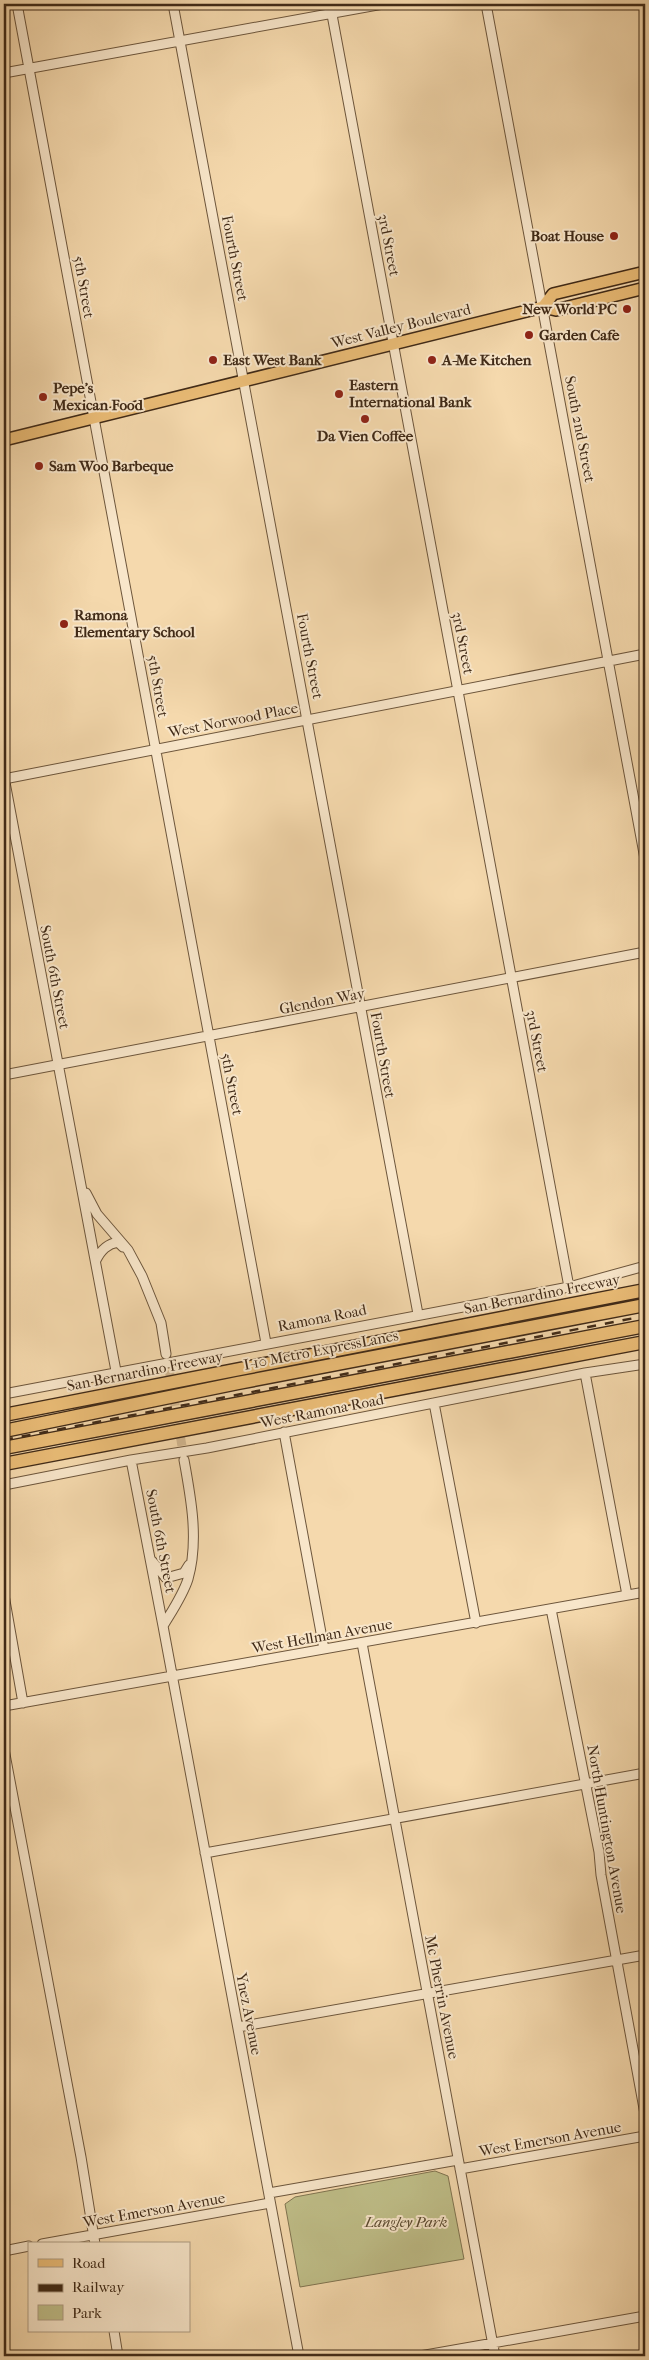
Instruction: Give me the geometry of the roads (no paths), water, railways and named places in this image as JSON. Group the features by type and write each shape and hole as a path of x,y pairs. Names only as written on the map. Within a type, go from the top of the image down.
{"highway":[{"name":"San Bernardino Freeway","path":"4,1415 645,1290"},
{"name":"I-10 Metro ExpressLanes","path":"4,1431 238,1383 645,1305"},
{"path":"4,1448 645,1326"},
{"path":"4,1464 642,1343"}],"main road":[{"name":"West Valley Boulevard","path":"543,306 553,294 645,272"},
{"name":"West Valley Boulevard","path":"4,440 543,306 556,310 645,288"}],"street":[{"name":"5th Street","path":"17,4 266,1343"},
{"name":"Fourth Street","path":"173,4 418,1314"},
{"name":"3rd Street","path":"330,4 569,1287"},
{"path":"4,73 383,4"},
{"name":"South 2nd Street","path":"486,4 645,860"},
{"name":"West Norwood Place","path":"4,778 645,654"},
{"name":"South 6th Street","path":"4,778 116,1371"},
{"name":"Glendon Way","path":"4,1075 645,952"},
{"name":"South 6th Street","path":"80,1182 97,1214 128,1250 155,1305 166,1354"},
{"path":"96,1260 99,1253 110,1243 118,1242 128,1250"},
{"name":"Ramona Road","path":"4,1394 116,1371 569,1287 645,1266"},
{"name":"West Ramona Road","path":"4,1485 585,1373 645,1364"},
{"path":"585,1373 626,1595"},
{"path":"434,1403 476,1623"},
{"path":"284,1432 324,1649"},
{"name":"South 6th Street","path":"131,1460 172,1678"},
{"name":"South 6th Street","path":"163,1626 188,1578 190,1563 192,1505 184,1460"},
{"path":"150,1559 166,1578 184,1573 190,1563"},
{"name":"West Hellman Avenue","path":"4,1706 172,1678 645,1592"},
{"path":"4,1596 23,1703"},
{"name":"North Huntington Avenue","path":"551,1608 586,1784 645,2114"},
{"name":"Mc Pherrin Avenue","path":"362,1643 495,2356"},
{"name":"Ynez Avenue","path":"172,1678 299,2356"},
{"path":"4,1749 81,2157 94,2239"},
{"path":"205,1852 645,1773"},
{"path":"238,2028 645,1955"},
{"name":"West Emerson Avenue","path":"269,2193 645,2136"},
{"name":"West Emerson Avenue","path":"63,2242 94,2239 270,2203"},
{"path":"4,2251 28,2246"},
{"path":"420,2356 645,2316"},
{"path":"114,2332 118,2356"}],"tunnel":[{"path":"167,1357 184,1458"}],"railway":[{"path":"4,1440 645,1316"}],"place":[{"name":"Boat House","path":"614,236"},
{"name":"New World PC","path":"627,309"},
{"name":"Garden Cafe","path":"529,335"},
{"name":"East West Bank","path":"213,360"},
{"name":"A-Me Kitchen","path":"432,360"},
{"name":"Eastern International Bank","path":"339,394"},
{"name":"Pepe's Mexican Food","path":"43,397"},
{"name":"Da Vien Coffee","path":"365,419"},
{"name":"Sam Woo Barbeque","path":"39,466"},
{"name":"Ramona Elementary School","path":"64,624"}],"park label":[{"name":"Langley Park","path":"406,2222"}]}
